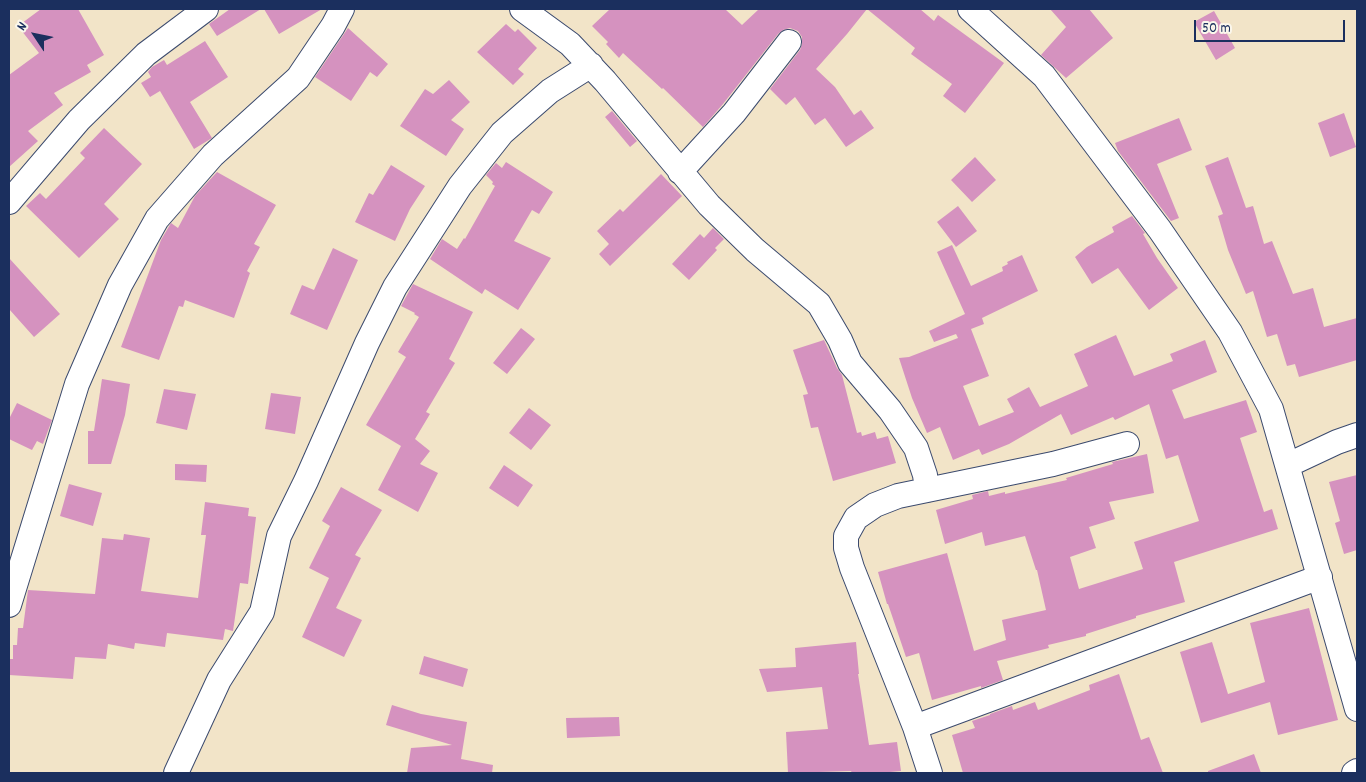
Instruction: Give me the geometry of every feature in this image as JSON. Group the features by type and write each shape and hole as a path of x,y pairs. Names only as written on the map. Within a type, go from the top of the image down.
{"street":[{"path":"9,202 79,120 106,93 146,54 206,9"},
{"path":"9,606 77,384 120,286 152,228 213,155 298,78 333,26 342,9"},
{"path":"522,9 570,44 591,65 708,206 755,250 819,304 840,340 850,363 890,410 916,448 925,475 927,490"},
{"path":"970,9 1044,76 1160,230 1230,332 1271,409 1357,708"},
{"path":"680,172 734,113 789,42"},
{"path":"176,773 219,680 262,612 278,536 306,481 367,343 395,287 460,186 502,133 550,91 591,65"},
{"path":"1288,465 1337,442 1357,435"},
{"path":"930,773 915,727 852,568 846,548 846,536 856,518 875,505 898,496 1054,464 1127,444"},
{"path":"915,727 1320,577"}],"building":[{"path":"41,9 78,9 104,55 87,65 91,72 54,93 63,105 28,131 38,141 9,167 9,75 39,53 18,26"},
{"path":"230,9 261,9 217,36 209,24"},
{"path":"264,9 322,9 279,34"},
{"path":"610,9 725,9 742,25 759,9 867,9 816,69 835,87 854,115 861,110 874,128 846,147 825,118 815,125 795,97 786,105 770,89 800,50 802,44 802,37 798,31 790,28 778,34 703,127 623,53 619,58 606,44 608,42 592,26"},
{"path":"867,9 920,9 934,21 938,15 1004,63 965,113 943,96 952,84 911,54 915,48"},
{"path":"1050,9 1089,9 1113,38 1066,78 1041,55 1066,27"},
{"path":"1214,11 1235,48 1216,60 1194,22"},
{"path":"506,24 515,32 518,29 537,48 518,69 524,74 513,85 477,52"},
{"path":"348,28 388,64 377,77 370,72 351,101 315,77"},
{"path":"205,41 228,77 190,102 212,138 194,149 160,91 150,97 141,83 151,77 148,72 152,67 164,60 167,65"},
{"path":"449,80 470,102 451,120 464,129 446,156 400,126 425,89 433,94"},
{"path":"612,111 637,141 630,147 605,117"},
{"path":"1344,113 1356,147 1330,157 1318,123"},
{"path":"1179,118 1192,150 1157,164 1179,218 1171,221 1118,151 1115,143"},
{"path":"104,128 142,164 104,204 119,219 79,258 26,206 40,193 46,199 85,158 80,153"},
{"path":"975,157 996,180 972,202 951,180"},
{"path":"1228,157 1246,208 1253,206 1264,244 1272,241 1293,294 1313,288 1324,327 1357,318 1357,360 1299,377 1295,364 1287,366 1277,334 1267,337 1253,291 1246,294 1228,250 1218,216 1223,214 1205,166"},
{"path":"506,162 553,192 539,214 532,210 514,241 551,258 518,310 485,289 482,294 430,259 442,239 457,249 465,239 495,186 486,175 496,163 502,168"},
{"path":"391,165 425,186 410,209 395,241 355,222 369,193 373,195"},
{"path":"217,172 276,205 254,244 260,247 247,271 250,273 234,318 185,300 183,307 179,306 159,360 121,347 161,240 171,223 178,228 195,196"},
{"path":"661,174 682,196 610,266 599,254 609,244 597,231 620,209 623,212"},
{"path":"958,206 977,231 956,247 937,222"},
{"path":"1132,216 1145,233 1143,234 1157,258 1178,288 1149,310 1118,268 1092,284 1075,257 1087,247 1114,232 1112,227"},
{"path":"713,228 724,239 715,248 717,250 689,280 672,264 700,234 704,238"},
{"path":"952,245 971,286 1003,271 1002,267 1008,264 1007,262 1022,255 1038,291 982,318 984,324 971,329 989,376 963,386 979,426 1014,412 1007,399 1029,387 1040,407 1088,386 1074,354 1116,335 1134,376 1173,361 1170,354 1205,340 1217,372 1172,390 1184,419 1246,400 1257,432 1240,438 1264,512 1272,509 1278,529 1174,562 1185,602 1136,616 1136,618 1086,634 1086,636 1048,645 1049,648 997,661 1003,680 981,688 981,686 932,700 919,653 906,657 878,572 947,553 974,651 1006,640 1002,620 1046,610 1037,570 1025,536 985,546 982,532 945,544 936,510 973,499 972,495 988,491 989,496 1005,492 1005,494 1067,480 1066,478 1113,464 1112,462 1147,454 1154,493 1109,502 1115,519 1089,527 1096,548 1070,557 1079,589 1143,569 1134,542 1199,521 1178,455 1166,459 1149,404 1115,420 1113,417 1071,435 1061,414 1009,444 982,455 979,449 953,460 940,427 927,433 912,398 899,358 909,357 958,338 956,334 934,342 929,331 965,314 937,252"},
{"path":"333,248 358,260 327,330 290,314 302,285 314,290"},
{"path":"9,258 60,314 34,337 9,309"},
{"path":"413,284 473,312 449,359 455,363 426,412 430,414 415,439 430,451 420,464 438,473 418,512 378,490 401,446 366,425 406,357 398,352 419,317 401,306"},
{"path":"521,328 535,339 507,374 493,363"},
{"path":"824,340 842,375 857,433 861,432 862,436 875,432 877,439 888,436 896,463 833,481 818,427 811,428 803,395 808,394 793,350"},
{"path":"102,379 130,384 125,415 111,464 88,464 88,431 94,431"},
{"path":"164,389 196,394 187,430 156,423"},
{"path":"271,393 301,397 295,434 265,429"},
{"path":"17,403 52,420 43,444 37,441 32,450 9,439 9,419"},
{"path":"529,408 551,425 531,450 509,433"},
{"path":"175,464 207,465 206,482 175,480"},
{"path":"504,465 533,485 518,507 489,488"},
{"path":"1357,475 1357,550 1344,554 1335,523 1340,521 1329,482"},
{"path":"69,484 102,493 93,526 60,516"},
{"path":"341,487 382,510 355,555 361,558 336,608 362,620 344,657 302,637 329,578 309,568 330,526 322,521"},
{"path":"205,502 249,508 248,516 256,517 248,584 240,583 233,631 225,629 223,640 167,633 165,647 135,643 134,649 108,644 106,659 75,657 73,679 9,675 9,659 13,659 13,645 17,645 18,628 23,628 28,590 95,594 102,538 123,540 124,534 150,538 141,591 198,598 206,535 201,535"},
{"path":"1309,608 1338,720 1278,735 1270,702 1201,723 1180,652 1212,642 1228,694 1265,682 1250,623"},
{"path":"856,642 858,674 869,745 897,742 901,771 880,773 852,773 851,771 788,773 786,732 828,729 822,687 767,692 759,669 796,667 795,648"},
{"path":"424,656 468,669 463,687 419,674"},
{"path":"1119,674 1141,740 1149,737 1163,773 963,773 952,735 975,728 972,721 1012,706 1013,710 1035,702 1038,710 1090,690 1089,685"},
{"path":"392,705 421,714 467,722 461,759 493,765 492,773 407,773 411,748 452,745 386,725"},
{"path":"619,717 620,736 567,738 566,718"},
{"path":"1254,754 1261,773 1208,773 1208,771"}]}
